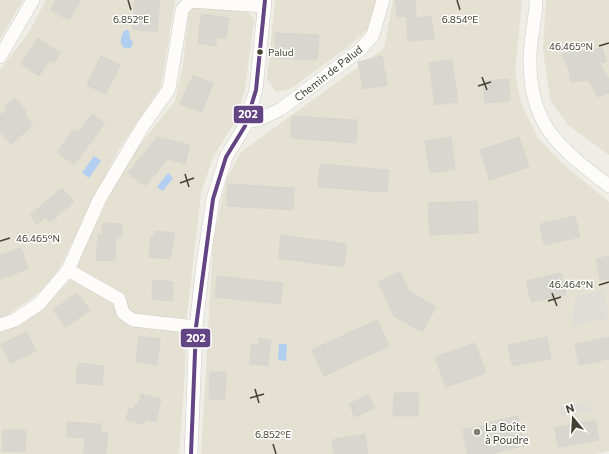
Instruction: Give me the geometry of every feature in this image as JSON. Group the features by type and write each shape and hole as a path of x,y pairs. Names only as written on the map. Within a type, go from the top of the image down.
{"street":[{"path":"0,57 34,0"},
{"name":"Chemin de Palud","path":"247,121 258,120 282,109 360,50 373,35 383,0"},
{"path":"536,0 530,57 530,84 533,98 543,125 565,150 609,186"},
{"path":"0,325 15,320 39,304 68,270 99,200 135,138 169,88 182,10 190,1 265,3 259,77 247,121 226,157 213,199 203,264 196,327 191,454"},
{"path":"68,270 119,299 123,312 133,320 196,327"}],"shaded area":[{"path":"0,0 23,0 0,39"},
{"path":"46,0 175,0 161,87 119,149 54,279 33,297 9,314 0,317 0,70 28,34"},
{"path":"275,0 377,0 370,27 348,47 290,89 276,92 267,79"},
{"path":"393,0 522,0 515,72 521,103 538,138 563,164 609,202 609,451 596,454 201,454 213,243 226,180 241,152 384,48"},
{"path":"546,0 609,0 609,155 568,125 550,100 543,49"},
{"path":"193,5 246,10 254,19 245,89 235,122 213,157 201,193 187,316 179,454 0,454 0,332 16,326 45,306 70,280 108,198 128,160 175,101 183,65 189,11"},
{"path":"605,290 608,319 571,326 576,296"},
{"path":"590,401 591,412 562,417 559,406"}],"water":[{"path":"129,30 130,39 133,42 131,48 127,49 124,48 121,42 123,32"},
{"path":"94,156 101,161 89,178 82,173"},
{"path":"168,173 173,178 163,191 157,187"},
{"path":"279,344 287,344 286,361 278,360"}],"building":[{"path":"56,0 81,0 69,20 50,10"},
{"path":"135,0 160,0 157,32 132,29"},
{"path":"395,0 415,0 416,18 431,16 434,39 408,41 406,16 397,17"},
{"path":"201,14 229,18 226,38 217,37 216,46 198,43"},
{"path":"276,33 319,35 317,60 275,58"},
{"path":"38,38 60,53 54,63 50,60 39,76 21,64"},
{"path":"602,48 606,62 599,63 609,79 609,93 598,97 589,80 571,82 568,67 562,55 574,49 576,53"},
{"path":"101,56 120,65 106,94 87,85"},
{"path":"382,56 387,85 363,89 358,62"},
{"path":"452,60 458,102 435,105 429,63"},
{"path":"193,76 213,83 202,112 180,104"},
{"path":"509,79 510,101 485,103 483,81"},
{"path":"15,98 27,112 24,114 33,125 11,144 0,132 0,115 7,110 5,107"},
{"path":"92,114 105,123 74,165 57,152 74,129 79,132"},
{"path":"292,116 357,120 356,143 291,138"},
{"path":"157,137 190,145 185,164 168,159 145,186 128,173"},
{"path":"451,137 455,169 430,173 425,141"},
{"path":"519,137 529,167 489,180 480,150"},
{"path":"320,164 389,170 387,192 318,187"},
{"path":"228,184 294,188 293,210 227,206"},
{"path":"62,188 74,202 50,222 45,217 37,224 30,215"},
{"path":"477,201 478,233 430,235 428,203"},
{"path":"575,216 580,237 544,245 540,224"},
{"path":"103,223 122,224 122,238 116,238 115,261 96,260 98,234 102,235"},
{"path":"155,231 175,233 170,259 149,257 151,236 155,237"},
{"path":"281,235 347,244 344,267 278,258"},
{"path":"21,248 28,269 0,279 0,255"},
{"path":"609,256 609,279 600,280 596,259"},
{"path":"400,272 409,291 436,307 422,332 394,316 378,282"},
{"path":"561,273 566,295 531,302 526,281"},
{"path":"217,276 283,283 280,304 215,297"},
{"path":"153,280 173,282 172,301 152,299"},
{"path":"77,293 90,310 66,327 53,310"},
{"path":"377,320 389,346 324,376 312,350"},
{"path":"27,332 36,351 10,363 1,344"},
{"path":"139,336 160,339 157,365 136,362"},
{"path":"547,337 551,359 512,366 508,345"},
{"path":"609,337 609,359 579,365 575,344"},
{"path":"259,338 271,340 268,366 250,364 251,344 258,345"},
{"path":"475,343 486,373 446,387 435,357"},
{"path":"78,363 104,366 102,385 76,383"},
{"path":"210,372 226,372 225,400 209,399"},
{"path":"394,393 419,393 418,416 393,416"},
{"path":"141,394 161,399 156,422 145,419 144,424 126,420 129,408 134,409 135,404 138,405"},
{"path":"368,395 375,408 355,417 349,404"},
{"path":"518,416 524,446 496,452 496,454 467,454 463,430"},
{"path":"595,420 599,440 558,447 555,428"},
{"path":"67,422 101,424 100,432 108,432 106,454 84,453 85,438 67,437"},
{"path":"3,430 26,430 25,452 2,451"},
{"path":"365,434 368,454 334,454 332,440"}],"transit line":[{"name":"202","path":"191,454 196,327 213,199 226,157 245,126 256,90 265,0"}],"place":[{"name":"Palud","path":"260,52"},
{"name":"La Boîte à Poudre","path":"477,432"}]}
